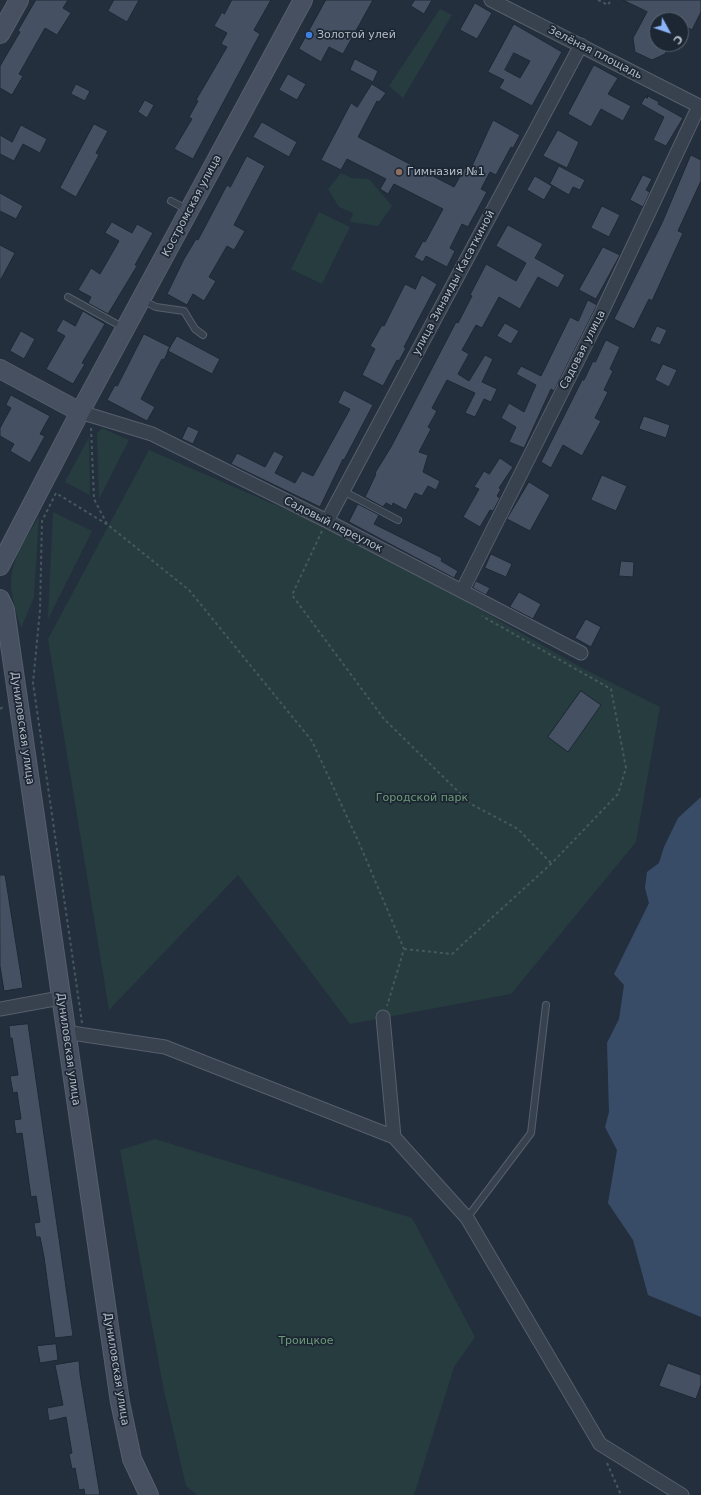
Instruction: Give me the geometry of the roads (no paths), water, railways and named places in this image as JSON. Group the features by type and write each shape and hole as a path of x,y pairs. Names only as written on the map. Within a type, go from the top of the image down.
{"main road":[{"path":"0,34 19,0"},
{"name":"Костромская улица","path":"0,566 80,412 142,300 303,0"},
{"path":"0,369 80,412"},
{"name":"Дуниловская улица","path":"0,599 5,610 60,998 120,1402 132,1459 149,1495"}],"street":[{"name":"Зелёная площадь","path":"490,0 699,106"},
{"name":"улица Зинаиды Касаткиной","path":"327,521 581,45"},
{"name":"Садовая улица","path":"462,592 602,312 699,106"},
{"name":"Садовый переулок","path":"80,412 152,434 327,521 581,653"},
{"path":"0,1009 60,998"},
{"path":"383,1017 394,1137"},
{"path":"65,1032 165,1047 394,1137 467,1218 600,1444 682,1495"}],"lane":[{"path":"171,201 190,211"},
{"path":"68,297 125,329"},
{"path":"142,300 156,307 184,311 195,329 203,335"},
{"path":"343,491 398,520"},
{"path":"467,1218 531,1134 546,1005"}],"water":[{"path":"701,797 701,1317 648,1295 633,1240 608,1203 617,1150 605,1127 609,1112 607,1043 619,1019 624,985 614,974 649,903 645,888 647,872 659,863 664,847 678,818"}],"place":[{"name":"Золотой улей","path":"309,35"},
{"name":"Гимназия №1","path":"399,172"}],"park label":[{"name":"Городской парк","path":"422,798"},
{"name":"Троицкое","path":"306,1341"}]}
